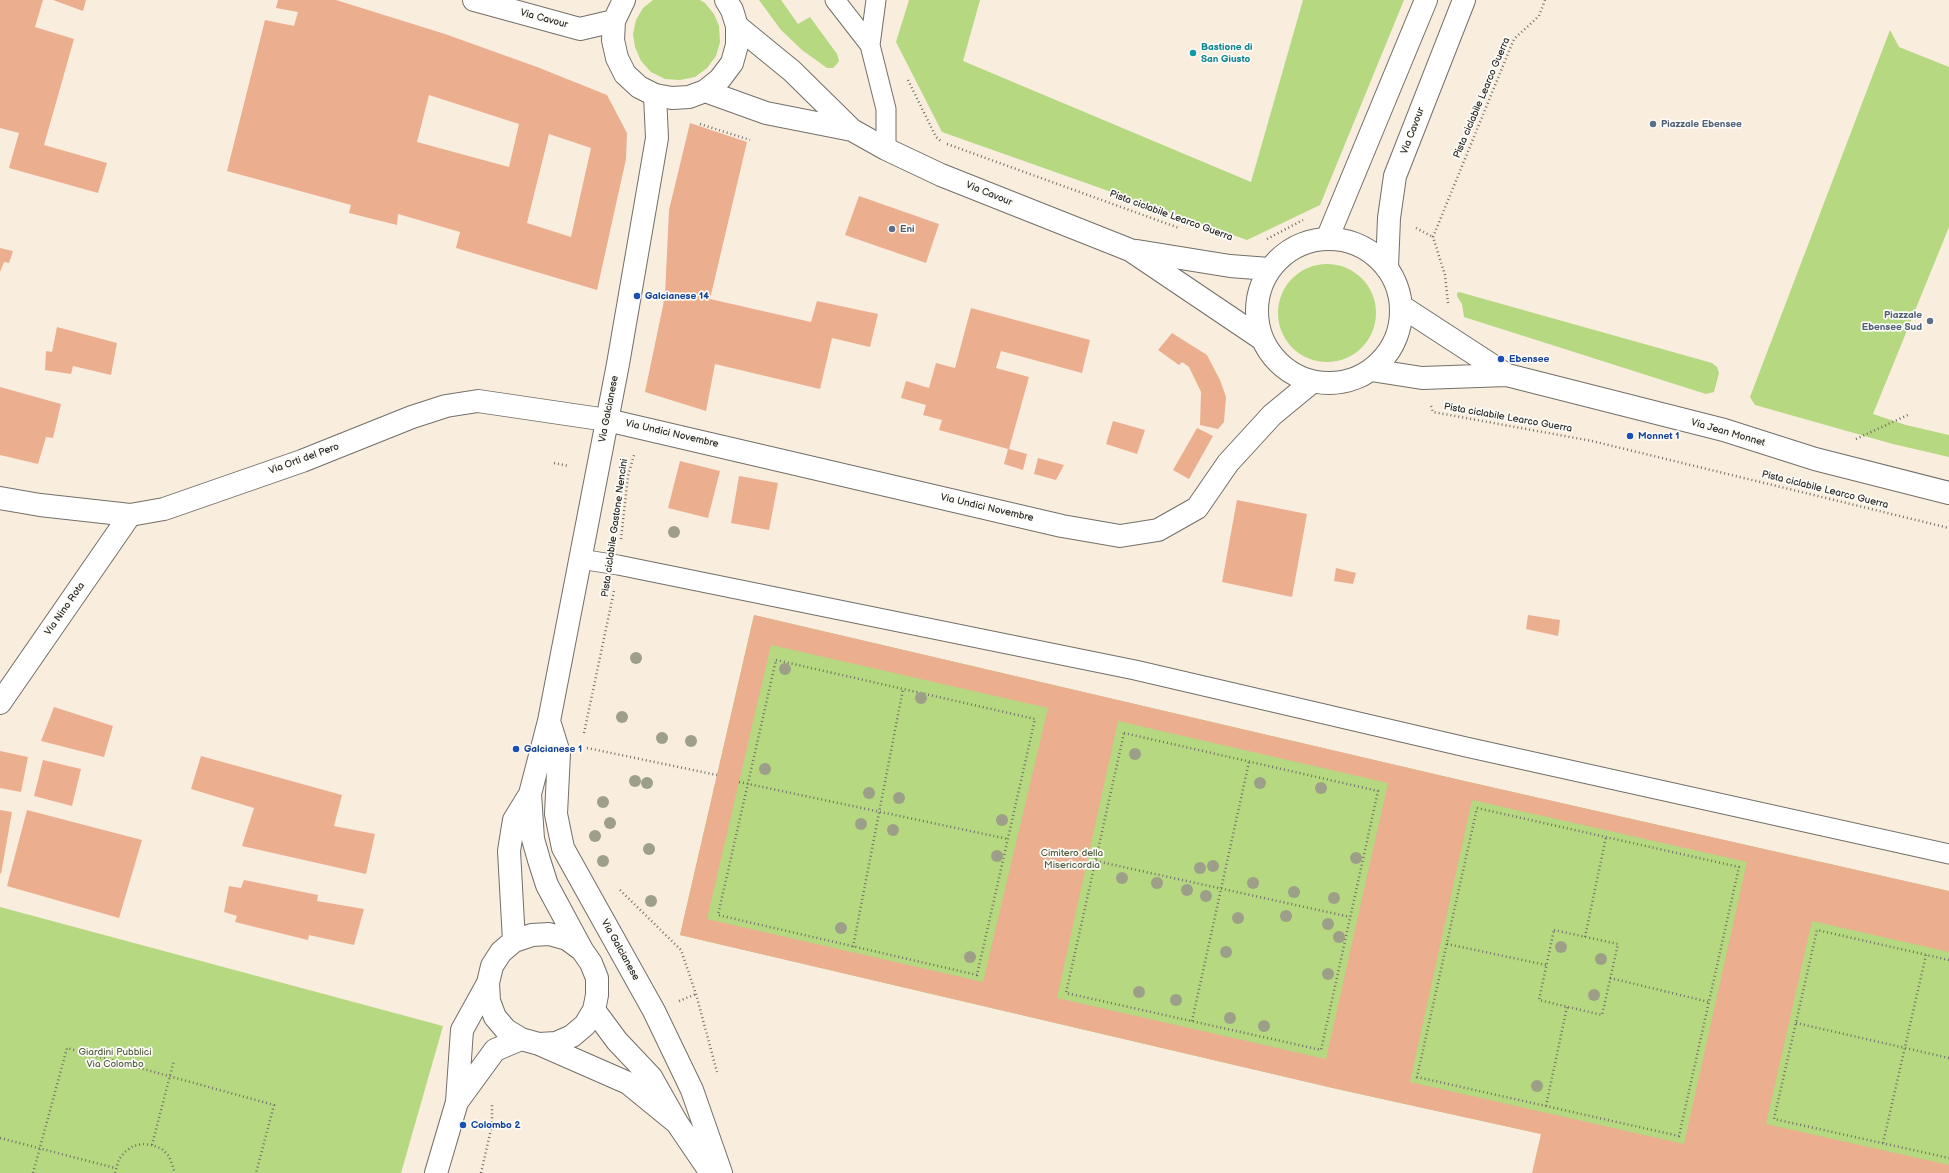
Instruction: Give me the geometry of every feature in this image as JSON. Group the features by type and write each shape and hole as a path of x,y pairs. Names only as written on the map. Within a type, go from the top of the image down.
{"street":[{"name":"Via Cavour","path":"474,0 580,29 614,21"},
{"path":"624,0 614,21 613,40 617,58 626,74 639,87 655,95 672,98 689,97 705,91 720,79 732,63 737,45 737,26 732,10 726,0"},
{"path":"1327,239 1426,0"},
{"name":"Via Cavour","path":"1387,267 1389,218 1395,176 1464,0"},
{"name":"Via Cavour","path":"737,26 792,71 852,130 886,149 941,175 1130,250 1262,339"},
{"name":"Via Cavour","path":"705,91 766,113 852,130"},
{"name":"Via Galcianese","path":"514,941 509,851 514,820 530,794 549,721 607,420 657,138 655,95"},
{"name":"Via Cavour","path":"1327,239 1350,242 1370,252 1387,267 1397,286 1401,306 1399,331 1388,353 1371,370 1357,378 1342,383 1327,384 1312,382 1290,373 1273,358 1262,339 1256,315 1259,291 1269,269 1285,253 1305,242 1327,239"},
{"name":"Via Cavour","path":"1130,250 1230,266 1269,269"},
{"name":"Via Jean Monnet","path":"1401,306 1507,375"},
{"name":"Via Jean Monnet","path":"1371,370 1422,378 1507,375 1724,430 1814,459 1949,492"},
{"name":"Via Undici Novembre","path":"607,420 1062,526 1120,536 1158,530 1197,508 1228,463 1272,414 1312,382"},
{"name":"Via Orti del Pero","path":"0,498 40,505 130,515 164,509 302,461 446,406 478,401 607,420"},
{"name":"Via Nino Rota","path":"0,703 130,515"},
{"name":"Via Galcianese","path":"549,721 559,753 556,814 563,848 654,1010 692,1090 721,1173"},
{"name":"Via Galcianese","path":"530,794 533,839 547,885 582,950 591,963 597,978 598,995 594,1010 585,1025 572,1036 556,1043 530,1042"},
{"name":"Via Galcianese","path":"582,950 567,939 549,934 532,935 514,941 501,952 492,966 488,983 489,1000 495,1016 506,1030 530,1042 628,1082 677,1123"},
{"path":"436,1173 457,1102 462,1030 488,983"},
{"name":"Via Galcianese","path":"594,1010 616,1041 651,1077 677,1123 711,1173"},
{"path":"457,1102 494,1050 530,1042"}],"lane":[{"path":"835,0 870,45"},
{"path":"876,0 870,45 886,108 886,149"},
{"path":"580,559 618,565 1135,670 1466,747 1949,854"}],"path":[{"name":"Pista ciclabile Learco Guerra","path":"1443,333 1450,319 1445,275 1433,237 1514,39 1539,16 1545,0"},
{"name":"Pista ciclabile Learco Guerra","path":"905,74 936,137 942,142 1180,228"},
{"path":"694,122 752,140"},
{"path":"1265,240 1306,218"},
{"name":"Pista ciclabile Learco Guerra","path":"1422,378 1433,412 1592,441 1949,528"},
{"path":"1856,440 1910,414"},
{"name":"Pista ciclabile Gastone Nencini","path":"582,739 618,565 628,476 641,427"},
{"path":"776,660 903,689 1035,719 977,975 718,915 776,660"},
{"path":"853,947 903,689"},
{"path":"1124,733 1249,762 1378,791 1321,1050 1066,992 1124,733"},
{"path":"581,746 717,776"},
{"path":"1192,1020 1249,762"},
{"path":"739,782 1008,839"},
{"path":"1477,808 1739,867 1679,1136 1417,1078 1447,944 1477,808"},
{"path":"1585,937 1606,837"},
{"path":"1096,861 1350,917"},
{"path":"1554,930 1618,944 1602,1015 1538,1000 1546,965 1554,930"},
{"path":"1949,960 1817,930 1774,1119 1949,1158"},
{"path":"1447,944 1546,965"},
{"path":"1883,1144 1926,955"},
{"path":"1610,978 1709,1002"},
{"path":"1546,1106 1567,1007"},
{"path":"1796,1023 1949,1058"},
{"path":"33,1173 67,1048 274,1105 256,1173"},
{"path":"152,1145 174,1060"},
{"path":"0,1138 115,1168"},
{"path":"115,1173 115,1168 119,1159 129,1149 143,1144 152,1145 162,1149 169,1156 175,1173"}],"green space":[{"path":"653,0 700,0 705,3 714,14 719,26 720,42 716,56 707,68 695,77 680,80 665,79 651,72 641,61 635,47 633,34 636,20 643,8"},
{"path":"759,0 781,0 798,24 810,17 837,54 839,61 836,65 833,68 827,68 802,50 781,30"},
{"path":"909,0 980,0 963,61 1251,182 1303,0 1404,0 1320,205 1247,240 942,132 896,42"},
{"path":"1890,30 1899,47 1949,67 1949,227 1873,414 1906,425 1949,435 1949,457 1893,444 1755,405 1750,397"},
{"path":"1327,264 1346,268 1362,278 1372,294 1376,313 1372,332 1362,348 1346,358 1327,362 1308,358 1292,348 1282,332 1278,313 1282,294 1292,278 1308,268"},
{"path":"1459,292 1712,363 1717,367 1719,373 1714,392 1706,394 1464,317 1462,304 1457,296 1457,293"},
{"name":"Cimitero della Misericordia","path":"754,615 1460,780 1949,891 1949,1173 1541,1134 1337,1089 680,935"},
{"name":"Giardini Pubblici Via Colombo","path":"0,907 443,1026 401,1173 0,1173"}],"building":[{"path":"0,0 43,0 35,27 74,39 44,145 107,163 98,193 9,168 19,133 0,128"},
{"path":"53,0 86,0 83,11"},
{"path":"278,0 336,0 445,34 537,67 607,95 627,133 626,159 597,290 456,248 460,232 398,214 397,225 349,213 351,205 227,171 265,20 294,26 298,12 276,8","holes":["429,95 519,124 509,167 417,142","549,134 591,148 571,237 527,223"]},
{"path":"690,123 747,142 710,299 811,322 817,301 878,314 870,347 832,338 820,389 715,364 706,411 645,392 665,296 669,210"},
{"name":"Eni","path":"859,196 939,224 926,263 845,235"},
{"path":"0,248 13,251 9,263 4,262 0,272"},
{"path":"971,308 1090,340 1082,373 1001,351 996,368 1029,377 1009,449 1027,454 1023,470 1004,464 1008,449 939,430 942,420 923,415 926,405 901,398 906,381 929,388 936,363 955,368"},
{"path":"57,327 117,343 111,375 73,366 71,374 45,370 46,351 52,352"},
{"path":"1172,333 1207,355 1220,380 1226,397 1224,422 1218,429 1200,425 1201,392 1189,367 1182,362 1179,365 1158,350"},
{"path":"0,387 61,404 53,438 46,437 38,464 0,455"},
{"path":"1113,421 1145,430 1137,454 1106,444"},
{"path":"1197,428 1213,436 1189,479 1173,470"},
{"path":"1038,458 1064,465 1056,480 1034,474"},
{"path":"680,461 720,471 708,518 668,508"},
{"path":"739,476 778,483 769,530 731,523"},
{"path":"1237,500 1307,514 1292,597 1222,582"},
{"path":"1336,568 1356,573 1353,584 1334,581"},
{"path":"754,615 1460,780 1949,891 1949,952 1812,921 1766,1124 1949,1165 1949,1173 1532,1173 1541,1134 1337,1089 680,935","holes":["771,645 1048,708 983,982 707,919","1118,721 1388,783 1326,1059 1057,998","1472,800 1747,862 1684,1144 1410,1082"]},
{"path":"1528,615 1560,620 1558,636 1526,629"},
{"path":"54,707 113,726 104,757 41,741"},
{"path":"0,751 28,757 21,792 0,788"},
{"path":"201,756 342,795 334,826 375,834 366,874 242,846 254,808 191,789"},
{"path":"43,760 81,769 72,806 34,796"},
{"path":"0,810 12,812 1,874 0,873"},
{"path":"27,810 142,840 119,918 7,886"},
{"path":"244,880 318,895 317,901 364,909 354,945 309,935 308,940 235,922 237,916 224,912 229,886 241,888"}],"place":[{"name":"Bastione di San Giusto","path":"1193,53"},
{"name":"Piazzale Ebensee","path":"1653,124"},
{"name":"Eni","path":"892,229"},
{"name":"Galcianese 14","path":"637,296"},
{"name":"Piazzale Ebensee Sud","path":"1930,321"},
{"name":"Ebensee","path":"1501,359"},
{"name":"Monnet 1","path":"1630,436"},
{"name":"Galcianese 1","path":"516,749"},
{"name":"Colombo 2","path":"463,1125"}]}
